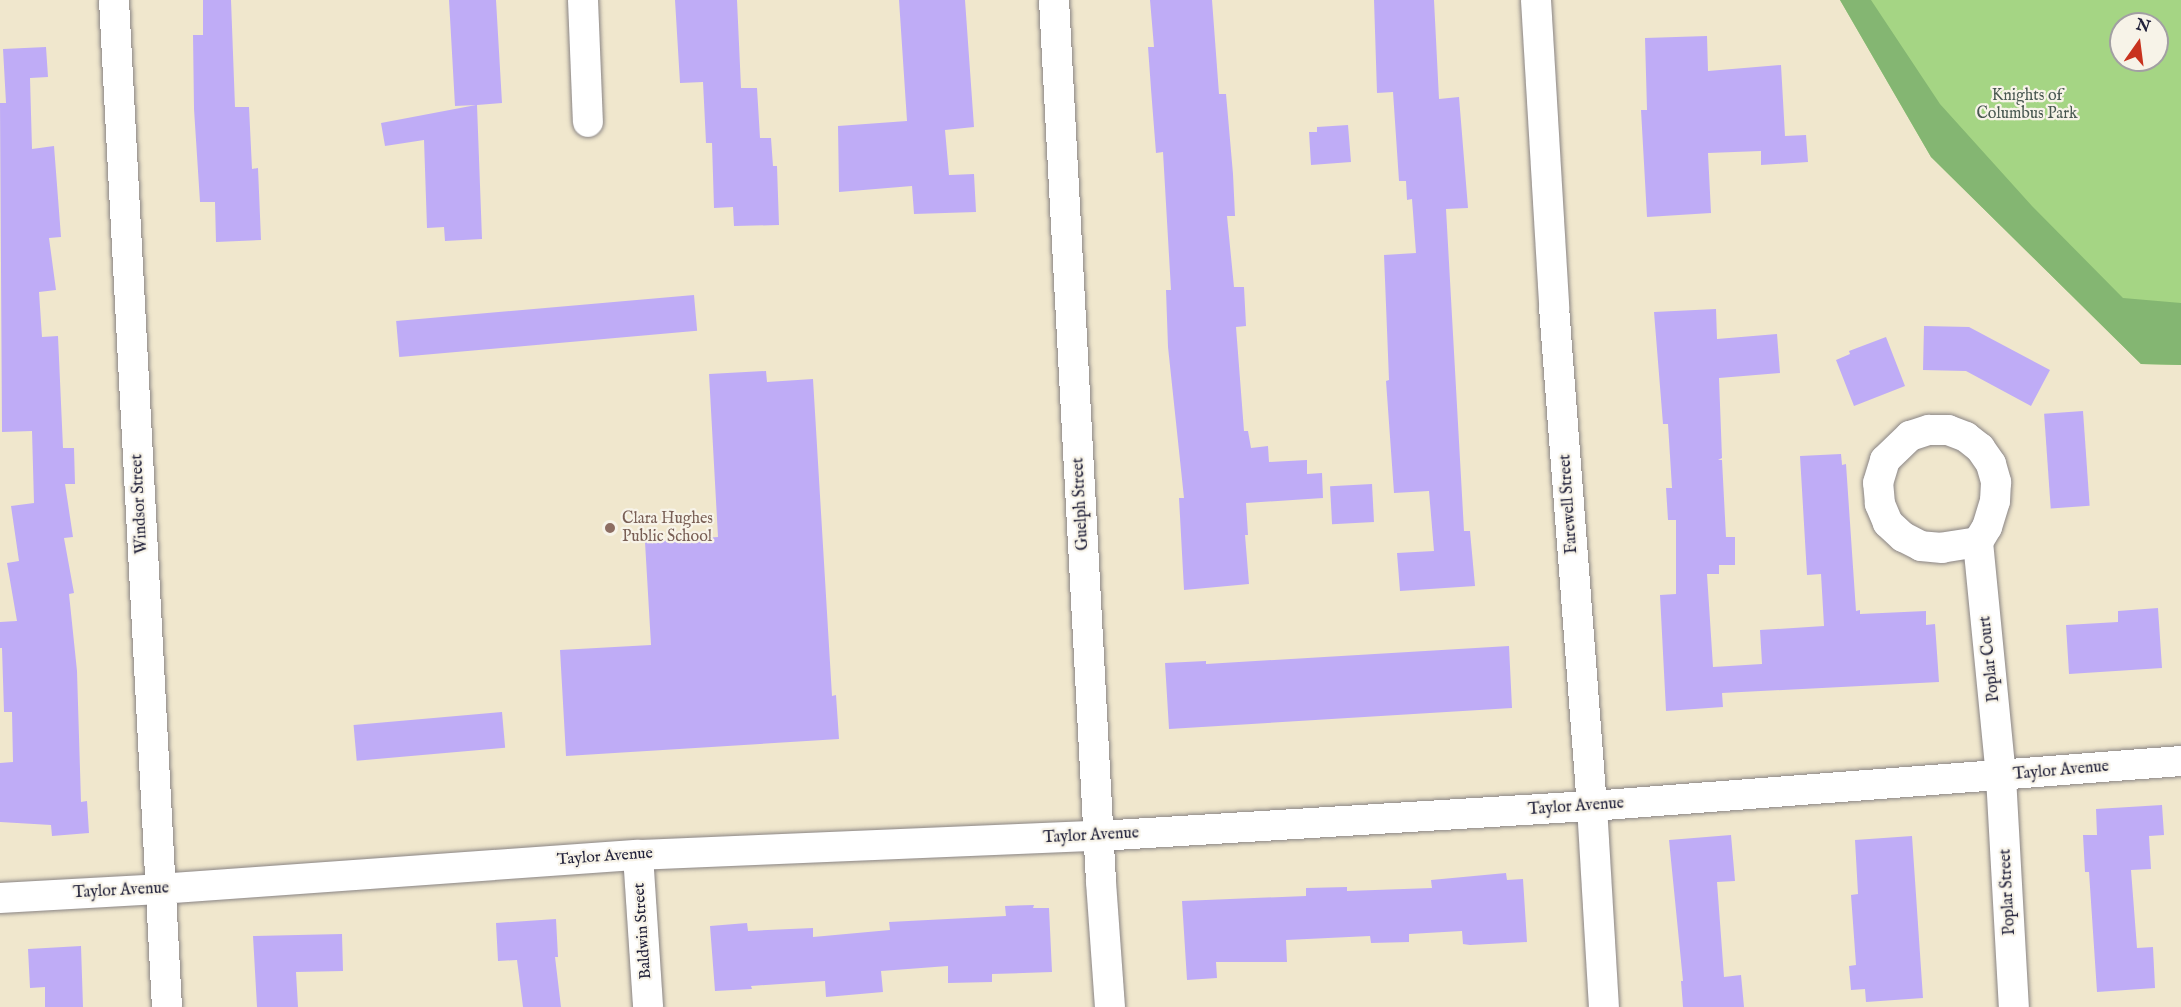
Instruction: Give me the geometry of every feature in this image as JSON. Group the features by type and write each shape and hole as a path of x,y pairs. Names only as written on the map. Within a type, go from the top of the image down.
{"street":[{"name":"Windsor Street","path":"114,0 167,1007"},
{"path":"583,0 588,122"},
{"name":"Guelph Street","path":"1054,0 1110,1007"},
{"name":"Farewell Street","path":"1536,0 1554,307 1592,806 1604,1007"},
{"name":"Poplar Court","path":"1978,542 2001,777"},
{"name":"Taylor Avenue","path":"0,898 638,855 1099,836 1592,806 2001,777 2181,761"},
{"name":"Poplar Street","path":"2001,777 2014,1007"},
{"name":"Baldwin Street","path":"638,855 648,1007"}],"green space":[{"name":"Knights of Columbus Park","path":"1840,0 2181,0 2181,365 2141,364 1931,157"},
{"path":"1840,0 1871,0 1940,104 2032,206 2123,298 2181,303 2181,365 2141,364 1931,157"}],"building":[{"path":"203,0 231,0 235,107 249,107 252,169 258,168 261,240 216,242 215,202 200,202 194,109 193,35 203,35"},
{"path":"449,0 496,0 502,103 477,105 482,239 445,241 444,227 427,228 424,140 385,146 381,123 476,105 455,106"},
{"path":"675,0 737,0 741,88 757,88 760,138 771,138 773,166 777,166 779,225 734,226 733,207 714,208 712,143 706,143 703,82 680,83"},
{"path":"899,0 965,0 974,127 945,130 949,175 974,174 976,212 914,214 912,186 839,192 838,126 907,121"},
{"path":"1150,0 1212,0 1219,94 1226,94 1233,174 1235,216 1227,216 1234,287 1244,287 1246,326 1236,327 1244,431 1248,431 1251,448 1268,446 1269,462 1307,460 1307,474 1322,473 1323,498 1246,503 1248,535 1245,535 1249,584 1184,590 1179,498 1184,498 1168,347 1166,290 1171,290 1163,152 1156,153 1151,89 1148,47 1154,47"},
{"path":"1374,0 1434,0 1439,99 1459,97 1468,208 1446,209 1464,531 1470,531 1475,586 1400,591 1397,553 1434,551 1429,491 1394,493 1386,381 1389,380 1384,255 1416,253 1412,199 1407,200 1406,181 1399,181 1393,92 1377,93"},
{"path":"1707,36 1708,71 1781,65 1785,136 1806,135 1808,162 1761,165 1761,151 1708,153 1711,213 1647,217 1641,110 1647,110 1645,38"},
{"path":"46,47 48,77 30,78 32,149 54,146 61,237 49,238 56,290 39,292 42,337 58,336 63,448 74,448 75,484 65,484 73,537 64,538 74,593 69,594 77,671 81,802 87,801 89,833 52,836 51,825 0,822 0,763 13,762 12,712 4,712 2,648 0,648 0,622 17,621 7,563 19,561 11,506 34,503 32,431 2,432 0,103 6,103 3,49"},
{"path":"1348,125 1351,162 1311,165 1309,132 1317,132 1317,127"},
{"path":"694,295 697,331 399,357 396,321"},
{"path":"1716,309 1717,339 1777,334 1780,373 1719,378 1722,458 1718,460 1722,460 1726,537 1735,537 1735,565 1719,565 1719,574 1707,574 1713,667 1762,664 1760,630 1824,626 1821,574 1807,575 1800,456 1841,454 1842,465 1846,464 1856,611 1860,610 1860,614 1926,611 1926,625 1935,624 1939,682 1722,693 1723,707 1666,711 1660,595 1676,594 1676,520 1668,520 1666,488 1672,488 1668,424 1663,424 1654,312"},
{"path":"1924,326 1969,327 2050,370 2031,406 1966,371 1923,370"},
{"path":"1886,337 1905,386 1854,406 1836,360 1850,354 1849,351"},
{"path":"766,371 767,382 813,379 832,696 836,695 839,739 566,756 560,650 651,645 645,542 718,537 709,374"},
{"path":"2083,411 2090,506 2051,508 2044,414"},
{"path":"1372,484 1374,522 1332,524 1330,486"},
{"path":"2158,608 2162,668 2069,674 2066,625 2118,622 2118,611"},
{"path":"1509,646 1512,708 1169,729 1165,663 1206,661 1206,664"},
{"path":"502,712 505,748 357,761 354,725"},
{"path":"2162,805 2164,835 2149,836 2151,869 2131,870 2137,948 2153,947 2155,988 2097,992 2089,872 2085,872 2083,835 2097,835 2096,809"},
{"path":"1731,835 1735,881 1717,882 1724,977 1741,975 1744,1007 1683,1007 1681,981 1683,981 1669,840"},
{"path":"1912,836 1923,998 1866,1002 1865,989 1851,990 1849,966 1856,965 1851,895 1858,894 1855,840"},
{"path":"1506,873 1507,880 1523,879 1527,942 1463,944 1462,931 1409,934 1409,942 1371,943 1370,936 1286,940 1287,962 1216,962 1217,978 1187,980 1182,901 1306,896 1306,888 1347,887 1347,891 1432,888 1431,880"},
{"path":"1034,905 1033,908 1049,908 1052,972 992,974 992,982 948,983 948,966 881,971 883,992 826,997 825,981 715,991 710,926 747,923 748,931 813,928 813,937 890,930 889,922 1006,916 1005,906"},
{"path":"556,919 558,957 555,957 561,1007 523,1007 517,960 498,961 496,923"},
{"path":"342,934 343,971 296,972 298,1007 257,1007 253,936"},
{"path":"81,946 83,1007 45,1007 45,987 30,988 28,949"}],"place":[{"name":"Clara Hughes Public School","path":"610,528"}]}
